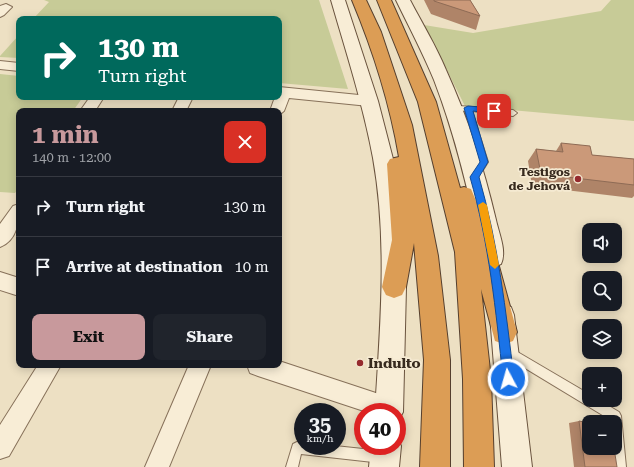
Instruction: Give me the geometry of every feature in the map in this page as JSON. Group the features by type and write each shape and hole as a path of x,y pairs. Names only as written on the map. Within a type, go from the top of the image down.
{"highway":[{"path":"359,0 373,32 386,78 403,125 427,256 437,360 435,467"},
{"path":"390,2 427,102 466,252 477,379 479,467"},
{"path":"386,78 399,186 403,240 394,288"},
{"path":"439,147 460,187 480,237 505,341"}],"street":[{"path":"338,0 369,101 383,159 392,232 394,288 389,403"},
{"path":"390,2 461,108 474,177 483,206 496,274 505,341 517,467"},
{"path":"0,65 16,67"},
{"path":"282,92 369,101"},
{"path":"0,239 16,215"},
{"path":"0,281 16,286"},
{"path":"0,447 48,368"},
{"path":"157,467 199,368"},
{"path":"267,368 369,403"}],"lane":[{"path":"461,108 513,113"},
{"path":"505,341 615,416 620,467"},
{"path":"292,467 297,448 385,457"}],"green space":[{"path":"44,0 319,0 348,89 282,83 282,16 36,16 49,2"},
{"path":"611,0 634,0 634,121 465,106 424,25 473,33 601,11"},
{"path":"16,38 16,58 0,56"},
{"path":"0,74 16,76 16,100 81,100 75,108 16,108 16,192 15,193 0,192"}],"building":[{"path":"470,0 480,16 434,1"},
{"path":"561,143 590,146 592,155 634,159 634,185 541,174 536,149 563,152"},
{"path":"579,421 582,422 582,444"},
{"path":"583,455 615,455 617,467 585,467"}],"slow traffic":[{"path":"483,205 495,265"}],"place":[{"name":"Testigos de Jehová","path":"578,179"},
{"name":"Indulto","path":"360,363"}],"route":[{"path":"494,111 468,108 484,162 474,177 483,206 496,274 504,332 508,379"}]}
